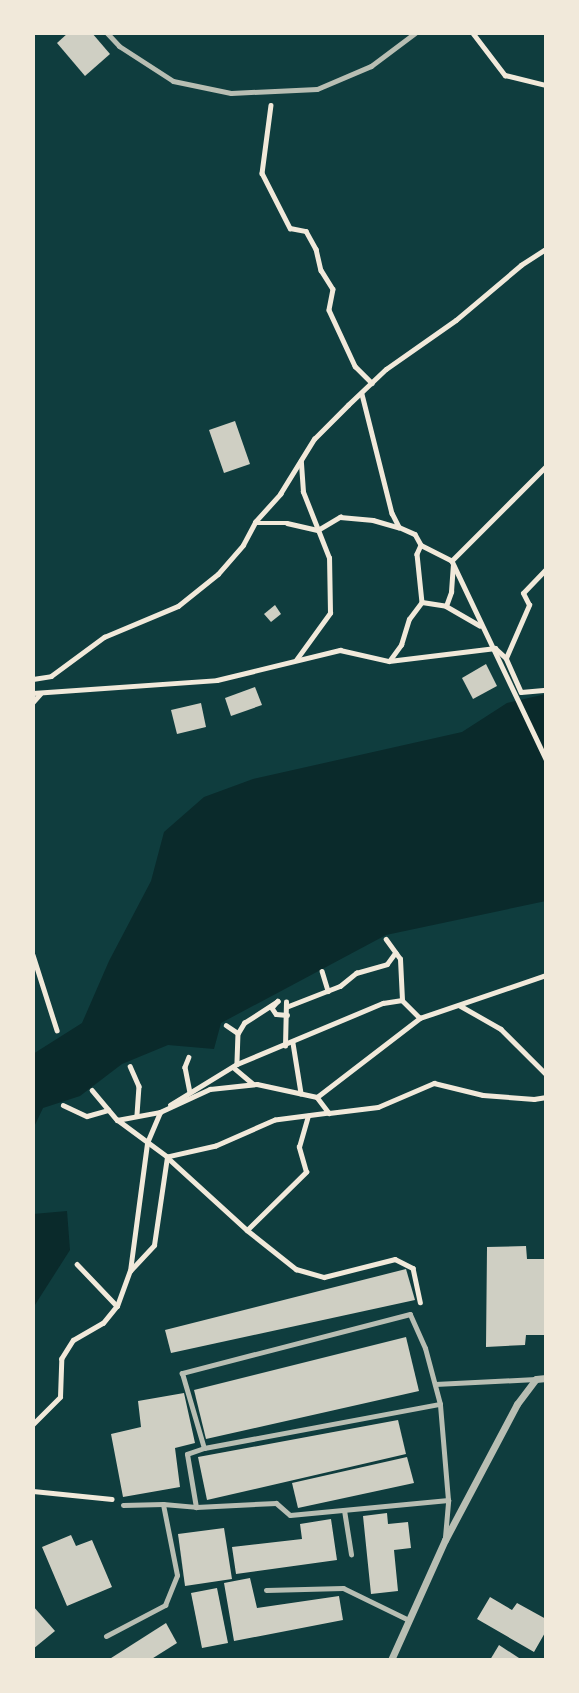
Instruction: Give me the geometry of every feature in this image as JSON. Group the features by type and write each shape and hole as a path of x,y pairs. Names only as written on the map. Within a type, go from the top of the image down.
{"street":[{"path":"391,1660 445,1540 517,1404 536,1379 546,1378"}],"lane":[{"path":"107,33 119,46 173,81 231,93 317,89 372,66 415,33"},
{"path":"204,1448 182,1373 410,1314 425,1348 440,1404 449,1500 445,1540"},
{"path":"435,1384 536,1379"},
{"path":"196,1507 187,1454 204,1448 440,1404"},
{"path":"123,1505 196,1507 276,1503 289,1515 449,1500"},
{"path":"106,1636 165,1605 177,1575 163,1504"},
{"path":"344,1510 351,1554"},
{"path":"266,1590 343,1588 410,1620"}],"path":[{"path":"473,33 505,75 546,85"},
{"path":"276,91 269,110 262,173 290,228 306,231 316,249 321,270 333,289 329,310 355,366 372,383"},
{"path":"33,679 51,676 104,637 178,606 218,574 243,545 254,523 280,494 314,439 372,383 546,249"},
{"path":"361,393 399,527"},
{"path":"295,661 330,613 329,558 303,492 301,460"},
{"path":"446,606 451,592 453,563 546,467"},
{"path":"254,523 287,523 318,530 340,517 373,520 415,534 421,545 453,563 546,760"},
{"path":"389,661 401,645 409,619 422,602 417,554 421,545"},
{"path":"506,658 529,605 523,593 546,569"},
{"path":"422,602 446,606 481,626"},
{"path":"33,693 217,680 340,650 389,661 495,648 506,658 521,692 546,690"},
{"path":"33,702 40,693"},
{"path":"386,940 400,959 402,1000 419,1017"},
{"path":"285,1046 286,1004 340,986 356,973 387,964 395,953"},
{"path":"33,955 57,1030"},
{"path":"322,971 328,991"},
{"path":"317,1097 419,1017 546,975"},
{"path":"33,1424 60,1396 61,1360 74,1340 103,1323 117,1306 130,1271 147,1143 160,1112 190,1091 235,1066 383,1003 402,1000"},
{"path":"253,1084 235,1066 237,1033 244,1023 278,1001 272,1007 276,1014 286,1015"},
{"path":"458,1004 501,1029 546,1074"},
{"path":"226,1025 237,1033"},
{"path":"293,1043 300,1093"},
{"path":"189,1057 185,1067 190,1091"},
{"path":"130,1066 139,1086 137,1116"},
{"path":"167,1157 216,1146 275,1120 378,1107 434,1083 483,1095 534,1099 546,1097"},
{"path":"117,1120 160,1112 210,1090 253,1084 317,1097 329,1113"},
{"path":"92,1090 117,1120 167,1157 247,1230 296,1269 324,1277 395,1259 413,1268 421,1308 410,1314"},
{"path":"63,1105 87,1116 108,1110"},
{"path":"247,1230 306,1172 299,1147 308,1116"},
{"path":"130,1271 153,1245 167,1157"},
{"path":"78,1264 117,1306"},
{"path":"33,1491 107,1496 123,1505"}],"water":[{"path":"546,694 546,901 386,935 221,1023 214,1049 168,1045 122,1064 80,1096 43,1108 33,1129 33,1054 82,1023 109,961 151,881 164,832 204,797 253,779 462,732 507,703"},
{"path":"67,1211 70,1250 33,1308 33,1214"}],"building":[{"path":"68,33 92,33 110,54 85,76 57,43"},
{"path":"235,421 250,464 224,473 209,430"},
{"path":"275,605 281,614 271,622 264,614"},
{"path":"486,664 497,686 473,699 462,678"},
{"path":"255,687 262,705 231,716 225,698"},
{"path":"201,703 206,727 177,734 171,710"},
{"path":"526,1246 527,1259 546,1259 546,1335 526,1335 525,1345 486,1347 487,1247"},
{"path":"406,1269 415,1300 171,1353 165,1330"},
{"path":"406,1337 419,1391 206,1439 194,1390"},
{"path":"184,1393 195,1443 175,1448 180,1487 123,1497 111,1434 141,1427 138,1401"},
{"path":"398,1420 406,1454 207,1500 198,1457"},
{"path":"407,1457 414,1483 298,1508 292,1483"},
{"path":"387,1513 388,1524 408,1522 411,1548 394,1550 398,1591 371,1594 363,1516"},
{"path":"331,1519 337,1560 236,1574 232,1547 302,1539 300,1524"},
{"path":"224,1528 232,1579 185,1586 178,1534"},
{"path":"71,1535 76,1546 92,1540 112,1587 67,1606 42,1547"},
{"path":"250,1578 257,1608 339,1596 343,1620 234,1641 224,1583"},
{"path":"217,1588 228,1643 202,1648 191,1593"},
{"path":"490,1597 512,1610 517,1603 546,1619 546,1631 534,1652 477,1619"},
{"path":"33,1606 55,1631 33,1649"},
{"path":"166,1623 177,1643 150,1660 108,1660"},
{"path":"499,1645 522,1660 490,1660"}]}
